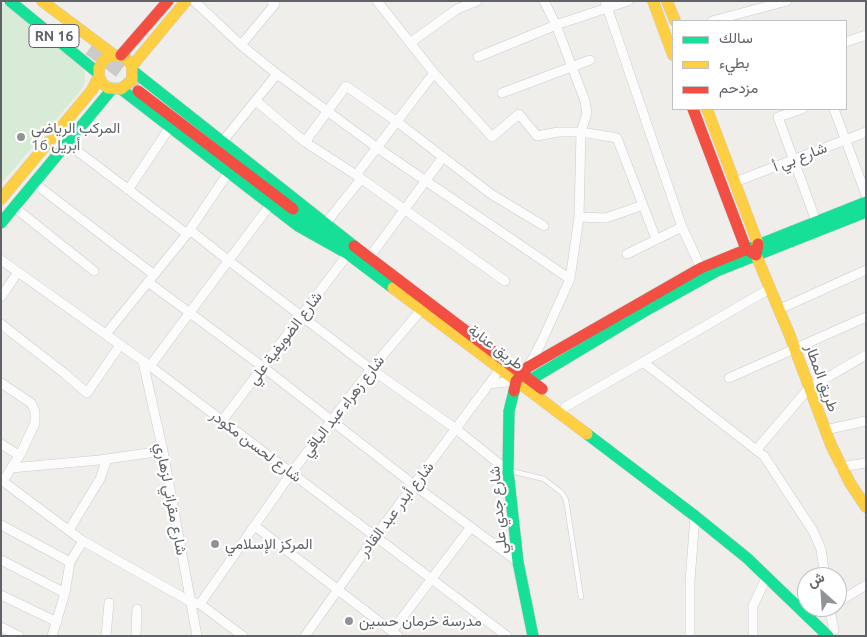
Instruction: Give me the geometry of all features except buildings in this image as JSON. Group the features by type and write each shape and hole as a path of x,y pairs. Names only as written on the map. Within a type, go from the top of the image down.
{"main road":[{"name":"RN 16","path":"10,1 86,54 98,74"},
{"path":"21,1 86,54"},
{"path":"30,1 86,54 87,96"},
{"name":"RN 16","path":"42,1 118,55"},
{"path":"1,199 87,96 103,61 118,55 132,43 168,1"},
{"path":"1,223 116,89 125,87 132,80 133,68 186,1"},
{"path":"653,1 672,52"},
{"path":"667,1 675,20"},
{"path":"104,46 117,50 132,43"},
{"path":"118,55 130,61 133,68 326,224 350,250"},
{"path":"98,74 102,83 116,89 170,127 298,226 350,250"},
{"name":"طريق عنابة","path":"140,88 260,183 350,250 499,370 524,375 767,576 834,634"},
{"name":"طريق المطار","path":"693,110 780,309 840,467 866,508"},
{"name":"طريق المطار","path":"708,110 735,182 753,249"},
{"path":"524,375 739,261 753,249 816,221 866,202"},
{"path":"524,375 701,268 866,212"},
{"name":"طريق عنابة","path":"350,250 369,258 704,512 765,562 797,592"},
{"name":"شارع جدي علي","path":"524,375 509,411 508,471 518,562 533,636"},
{"path":"820,617 834,634"}],"street":[{"path":"194,1 277,74 327,111 425,182 570,279"},
{"path":"241,44 275,4 272,1"},
{"path":"377,1 434,73 492,137 519,114 537,136 558,132 581,132 617,138 656,239"},
{"path":"451,1 457,9"},
{"path":"410,43 457,9 477,1"},
{"path":"490,384 524,375 542,343 570,279 579,217 581,132 587,112 585,101 572,66 556,25 544,1"},
{"path":"478,57 606,5 628,1"},
{"path":"716,20 787,1"},
{"path":"606,5 682,227 701,268"},
{"path":"847,42 866,35"},
{"path":"502,94 590,60"},
{"path":"326,224 376,147 434,73"},
{"path":"223,141 277,74"},
{"path":"305,142 346,86 491,194 544,226"},
{"path":"256,101 305,142 358,177 505,281"},
{"path":"799,110 778,117 816,221"},
{"path":"834,110 866,195"},
{"path":"128,190 170,127"},
{"name":"شارع بي أ","path":"735,182 866,132"},
{"path":"68,144 128,190 229,261 508,471"},
{"path":"369,258 443,158"},
{"path":"106,334 188,232 228,173"},
{"path":"34,183 150,278 190,314 263,367 414,485 518,562"},
{"path":"146,364 190,314 270,205"},
{"path":"579,217 606,218 643,205"},
{"path":"14,207 94,271"},
{"path":"627,254 682,227"},
{"name":"شارع الضويفية علي","path":"222,421 350,250"},
{"name":"شارع لحسن مكودر","path":"1,260 106,334 292,472 507,636"},
{"path":"780,309 866,270"},
{"path":"1,297 18,272"},
{"path":"565,407 771,288"},
{"name":"شارع زهراء عبد الباقي","path":"195,603 371,369 422,309"},
{"path":"729,378 866,317"},
{"path":"1,324 87,393 120,345"},
{"path":"757,449 809,388 866,355"},
{"path":"643,362 764,456 813,531 821,549 824,567"},
{"name":"شارع مقراني لزهاري","path":"146,364 162,451 195,603 197,636"},
{"name":"شارع أبدر عبد القادر","path":"305,636 375,537 499,370"},
{"path":"1,383 31,403 35,411 35,423 19,455 2,480 83,541 195,603 243,636"},
{"path":"825,430 866,421"},
{"path":"1,444 19,455"},
{"path":"11,468 108,459 162,451"},
{"path":"69,530 100,479 108,459"},
{"path":"840,467 866,463"},
{"path":"690,636 690,581 695,516"},
{"path":"1,525 70,562"},
{"path":"254,526 395,633 471,527"},
{"path":"52,636 65,593 70,562 83,541"},
{"path":"1,560 65,593"},
{"path":"753,636 753,606 767,576"},
{"path":"847,597 866,585"},
{"path":"1,595 57,622"},
{"path":"106,636 109,603"},
{"path":"136,636 138,610"},
{"path":"833,617 834,634"},
{"path":"6,631 19,636"}],"lane":[{"path":"508,471 544,479 562,493 566,500 581,597"}],"green space":[{"name":"المركب الرياضي 16 أبريل","path":"1,2 76,59 85,72 85,81 82,89 1,184"}],"tunnel":[{"path":"90,48 140,85"}],"traffic: fast":[{"path":"10,1 98,73"},
{"path":"133,71 354,246"},
{"path":"1,223 112,89"},
{"path":"121,89 298,226 348,254 393,288"},
{"path":"745,250 866,202"},
{"path":"293,209 348,254"},
{"path":"521,381 530,380 645,311 717,271 866,212"},
{"path":"514,391 509,411 508,471 518,562 533,636"},
{"path":"587,434 747,558 828,636"}],"traffic: slow":[{"path":"42,1 114,55"},
{"path":"132,66 186,1"},
{"path":"653,1 672,52"},
{"path":"667,1 675,20"},
{"path":"1,199 92,90 99,76 99,68 103,61 110,56 119,55 126,58 132,66 132,80 121,89 108,88 102,83 99,76"},
{"path":"707,110 758,244"},
{"path":"756,255 790,336 831,445 850,483 866,507"},
{"path":"393,288 587,434"}],"traffic: jam":[{"path":"121,55 168,1"},
{"path":"138,91 293,209"},
{"path":"693,110 746,249 756,255 758,244"},
{"path":"354,246 542,389"},
{"path":"514,391 516,381 528,367 701,268 745,250"}],"place":[{"name":"المركب الرياضي 16 أبريل","path":"21,137"},
{"name":"المركز الإسلامي","path":"215,544"},
{"name":"مدرسة خرمان حسين","path":"349,621"}]}
